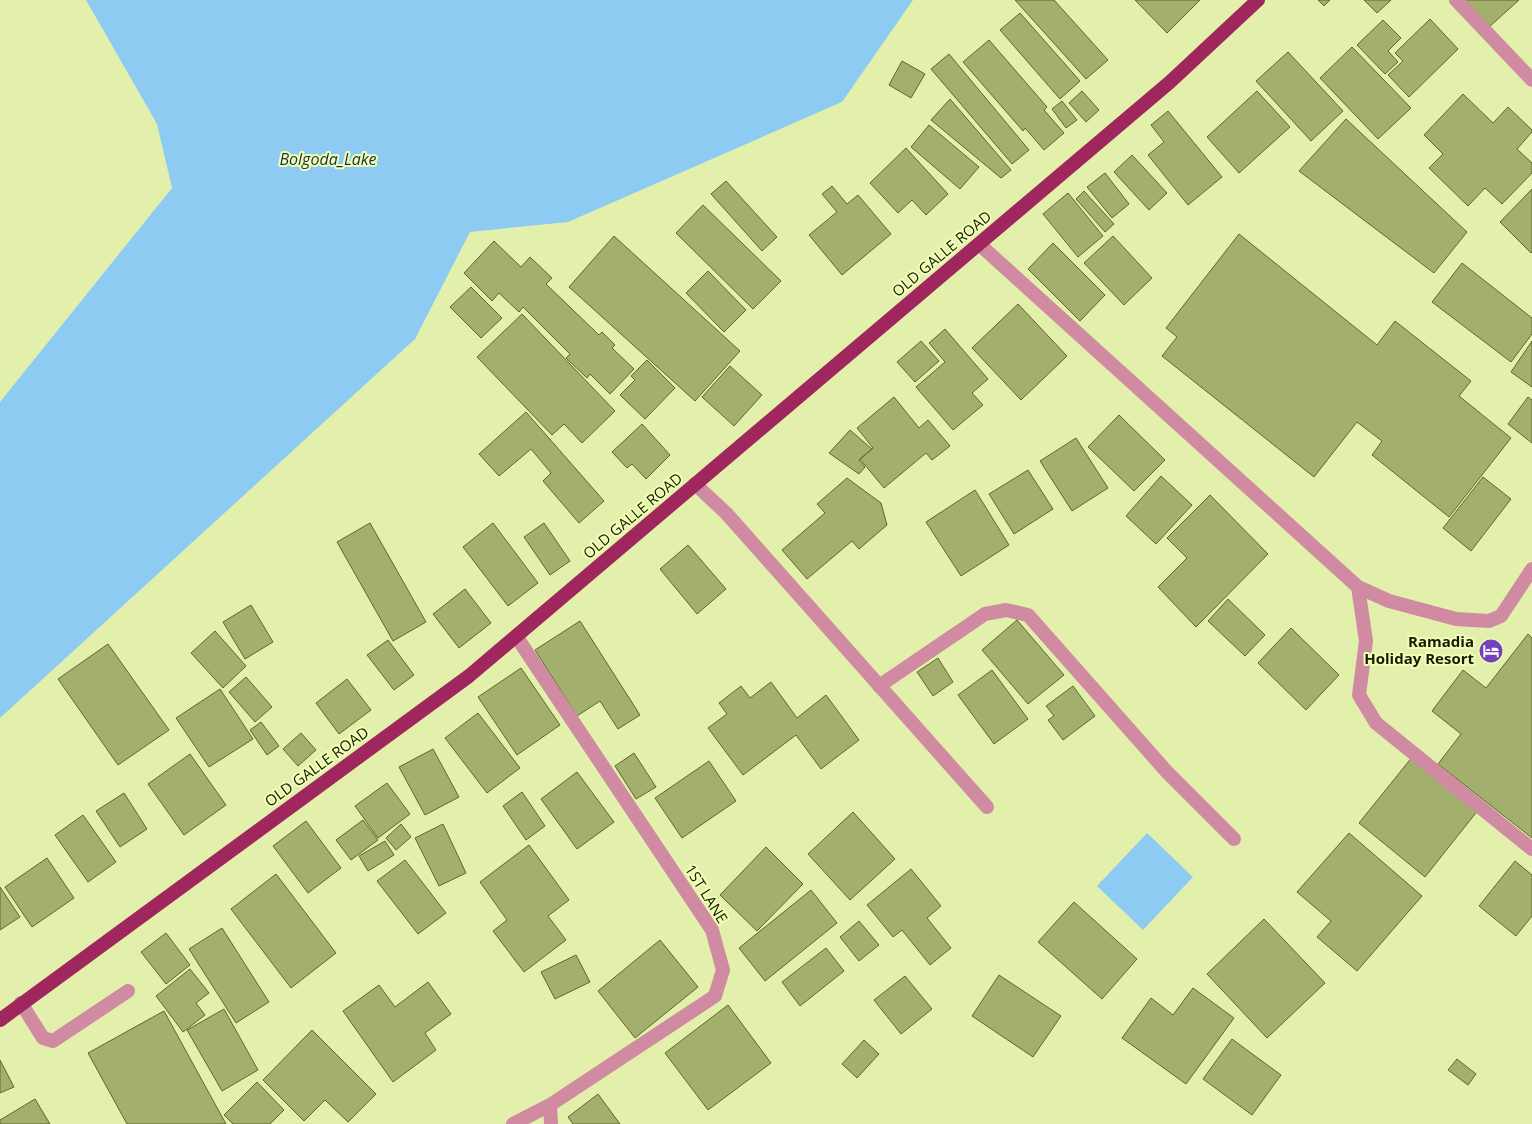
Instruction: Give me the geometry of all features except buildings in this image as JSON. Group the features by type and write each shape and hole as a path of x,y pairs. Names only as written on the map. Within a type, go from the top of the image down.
{"highway":[{"name":"OLD GALLE ROAD","path":"0,1020 469,676 1170,82 1258,0"}],"street":[{"path":"1456,0 1532,80"},
{"path":"979,244 1358,587 1389,602 1456,620 1489,621 1501,616 1532,569"},
{"path":"695,484 726,513 987,807"},
{"path":"1358,587 1366,641 1359,695 1376,722 1532,849"},
{"path":"879,686 985,614 1006,610 1028,615 1168,772 1234,839"},
{"name":"1ST LANE","path":"513,1124 550,1104 715,996 723,970 712,930 516,636"},
{"path":"21,1003 43,1038 53,1041 128,991"},
{"path":"550,1104 551,1124"}],"water":[{"name":"Bolgoda_Lake","path":"86,0 913,0 842,102 568,222 470,232 415,339 0,718 0,402 172,188 157,124"},
{"path":"1147,833 1193,877 1143,930 1097,886"}],"place":[{"name":"Ramadia Holiday Resort","path":"1491,651"}]}
